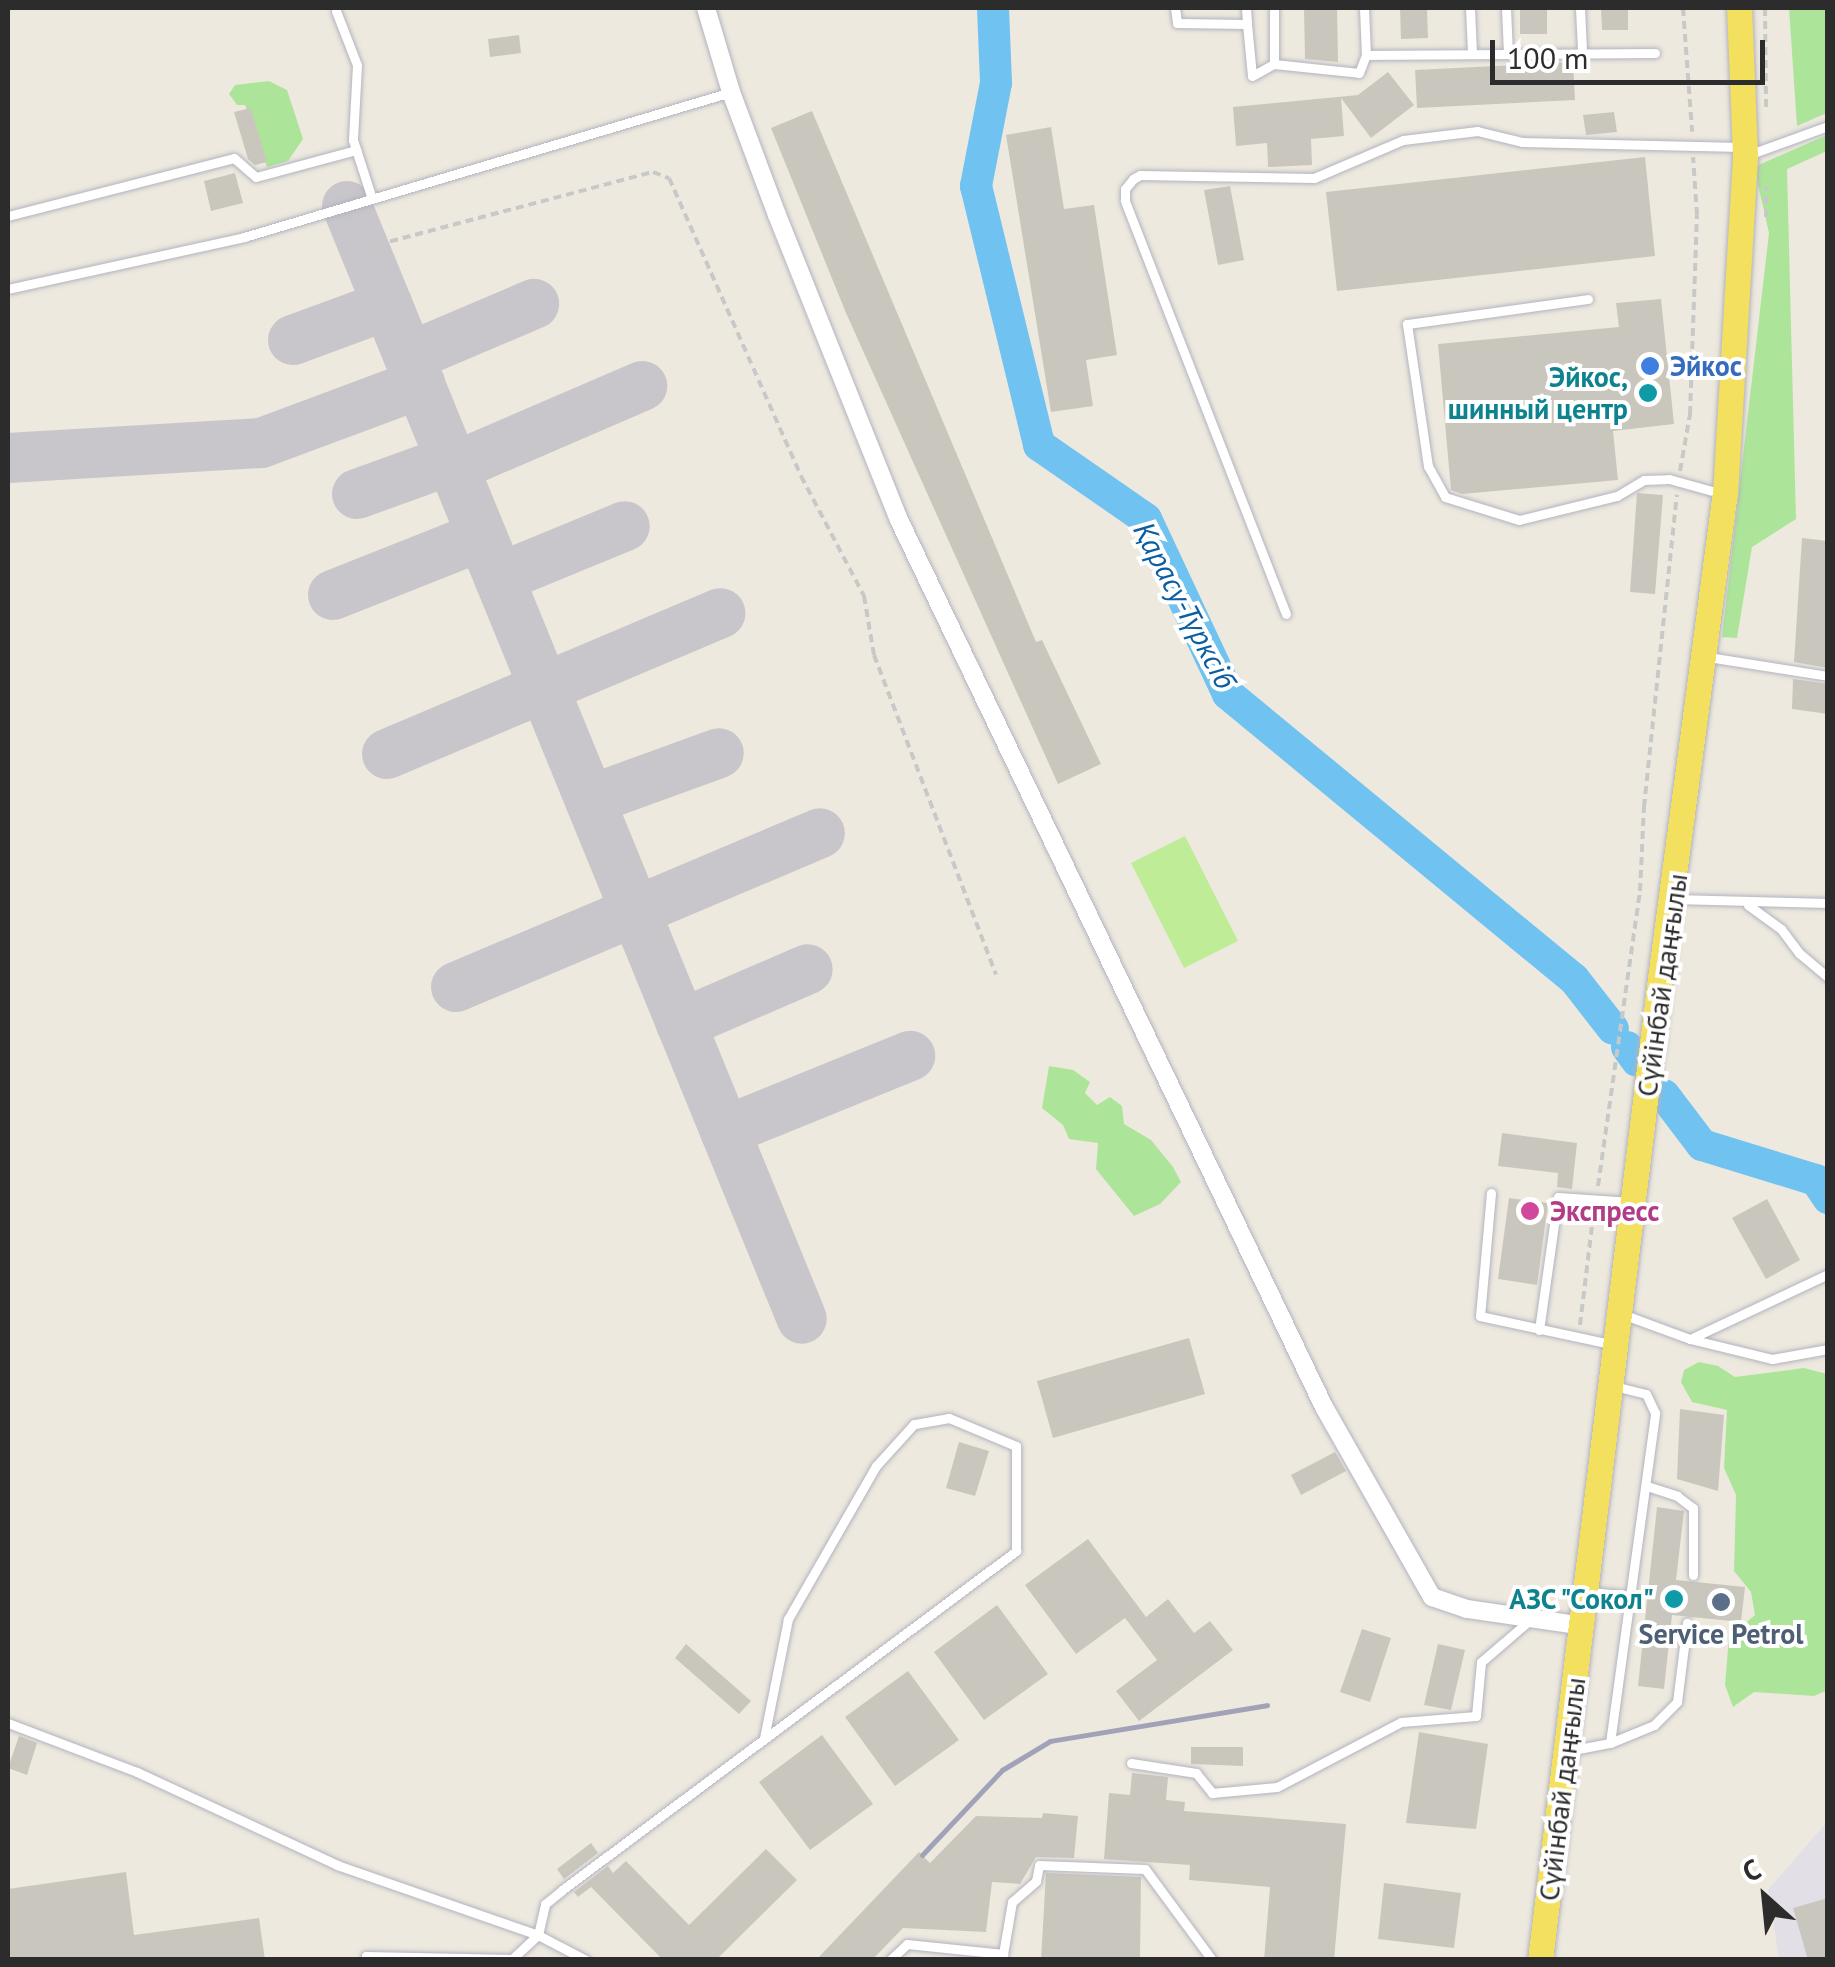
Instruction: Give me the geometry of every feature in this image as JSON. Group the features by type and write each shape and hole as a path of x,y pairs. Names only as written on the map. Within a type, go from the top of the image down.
{"main road":[{"name":"Сүйінбай даңғылы","path":"1540,1960 1725,494 1745,151 1739,8"}],"street":[{"path":"706,8 731,92 899,520 1324,1407 1432,1597 1467,1609 1583,1626"}],"lane":[{"path":"1175,8 1176,22 1247,24"},
{"path":"1246,8 1252,76 1274,64 1359,74 1366,54 1364,8"},
{"path":"1274,8 1274,64"},
{"path":"1470,8 1472,52"},
{"path":"1506,8 1508,54"},
{"path":"1580,8 1582,51"},
{"path":"336,10 357,65 356,150 372,198"},
{"path":"1366,54 1654,54"},
{"path":"8,289 244,237 731,92"},
{"path":"1286,614 1125,200 1125,190 1132,179 1140,175 1314,178 1403,140 1477,131 1522,142 1745,151 1828,126"},
{"path":"8,216 234,158 256,177 356,150"},
{"path":"1588,300 1408,324 1428,466 1445,498 1518,520 1617,496 1644,480 1678,482 1725,494"},
{"path":"1705,656 1828,676"},
{"path":"1674,899 1828,904"},
{"path":"1746,904 1781,929 1799,953 1828,977"},
{"path":"1491,1193 1480,1316 1618,1346"},
{"path":"1539,1330 1558,1197 1634,1202"},
{"path":"1690,1340 1828,1274"},
{"path":"1622,1314 1690,1340 1772,1359 1828,1350"},
{"path":"1610,1744 1655,1413 1646,1394 1612,1386"},
{"path":"366,1960 366,1956 512,1959 538,1935 545,1904 1016,1551 1016,1446 949,1418 914,1424 876,1466 788,1619 764,1738"},
{"path":"1647,1486 1676,1496 1693,1508 1693,1575"},
{"path":"1588,1591 1632,1596"},
{"path":"1131,1763 1196,1773 1212,1794 1277,1787 1402,1722 1476,1716 1481,1662 1532,1618"},
{"path":"1565,1751 1610,1744 1654,1725 1676,1702 1687,1623"},
{"path":"8,1723 137,1772 337,1865 538,1935 586,1960"},
{"path":"890,1960 907,1944 1004,1954 1012,1902 1036,1881 1040,1865 1146,1869 1212,1960"}],"path":[{"path":"1579,1338 1640,891 1644,807 1678,482 1690,414 1698,216 1682,8"},
{"path":"365,248 653,172 670,178 800,476 864,596 874,655 996,974"}],"shaded area":[{"path":"1827,1822 1827,1959 1779,1959 1768,1890"}],"green space":[{"path":"1789,8 1827,8 1827,113 1797,126"},
{"path":"269,81 287,90 303,139 288,161 267,167 245,105 237,105 229,94 235,85"},
{"path":"1827,135 1827,151 1787,169 1796,519 1752,547 1737,638 1722,637 1769,233 1754,167"},
{"path":"1185,836 1238,941 1184,968 1131,863"},
{"path":"1049,1066 1073,1070 1090,1082 1085,1093 1097,1105 1110,1097 1122,1106 1124,1124 1151,1140 1173,1167 1181,1182 1160,1204 1134,1216 1096,1169 1098,1143 1069,1139 1063,1125 1042,1108"},
{"path":"1699,1362 1718,1366 1735,1377 1804,1368 1827,1374 1828,1690 1814,1696 1754,1692 1733,1707 1725,1685 1729,1637 1755,1615 1751,1592 1734,1571 1736,1495 1724,1468 1727,1410 1692,1402 1681,1382 1684,1370"}],"building":[{"path":"1304,8 1337,8 1338,62 1305,59"},
{"path":"1400,8 1427,8 1428,38 1401,39"},
{"path":"1520,8 1547,8 1547,34 1520,34"},
{"path":"1601,8 1628,8 1628,30 1602,30"},
{"path":"519,35 521,53 490,57 488,39"},
{"path":"1573,62 1575,100 1417,108 1415,70"},
{"path":"1388,72 1414,105 1371,138 1341,98 1344,136 1311,139 1312,165 1268,167 1267,143 1236,146 1233,107 1358,95"},
{"path":"251,108 267,162 255,165 248,159 234,112"},
{"path":"812,111 1036,642 1042,640 1101,764 1058,784 846,313 771,128"},
{"path":"1614,112 1617,132 1586,135 1583,115"},
{"path":"1051,127 1064,209 1094,205 1117,355 1086,360 1093,406 1051,412 1006,135"},
{"path":"1645,157 1655,256 1337,291 1326,192"},
{"path":"235,173 243,203 211,211 204,181"},
{"path":"1230,186 1244,260 1218,265 1204,190"},
{"path":"1661,299 1674,424 1613,431 1618,480 1462,494 1451,490 1438,344 1619,327 1616,303"},
{"path":"1637,493 1663,495 1655,594 1630,592"},
{"path":"1802,538 1828,541 1828,668 1794,662"},
{"path":"1793,679 1828,684 1828,714 1792,709"},
{"path":"1502,1133 1577,1143 1572,1189 1557,1187 1558,1173 1498,1166"},
{"path":"1509,1198 1548,1203 1537,1285 1498,1279"},
{"path":"1767,1199 1800,1260 1766,1279 1732,1218"},
{"path":"1189,1338 1205,1394 1053,1438 1037,1381"},
{"path":"1680,1409 1724,1415 1718,1491 1677,1479"},
{"path":"959,1442 989,1451 975,1496 946,1488"},
{"path":"1335,1452 1346,1471 1301,1495 1291,1475"},
{"name":"АЗС \"Сокол\"","path":"1657,1507 1684,1511 1676,1580 1745,1587 1741,1622 1672,1615 1664,1689 1638,1686"},
{"path":"1088,1539 1146,1617 1168,1599 1194,1633 1210,1621 1233,1650 1139,1721 1116,1691 1157,1660 1125,1618 1076,1654 1025,1585"},
{"path":"997,1605 1048,1674 984,1720 934,1652"},
{"path":"1362,1629 1391,1638 1370,1702 1340,1692"},
{"path":"686,1644 751,1701 739,1714 675,1658"},
{"path":"1438,1644 1465,1650 1451,1710 1424,1705"},
{"path":"908,1671 959,1740 895,1786 845,1717"},
{"path":"1419,1732 1488,1744 1476,1829 1406,1823"},
{"path":"822,1735 873,1804 810,1850 759,1782"},
{"path":"19,1736 37,1743 27,1775 8,1768"},
{"path":"1191,1747 1243,1747 1243,1766 1191,1764"},
{"path":"1132,1773 1168,1777 1166,1800 1185,1802 1184,1811 1346,1824 1334,1960 1264,1960 1270,1887 1189,1880 1190,1865 1104,1859 1109,1793 1130,1795"},
{"path":"1043,1813 1078,1816 1074,1858 1036,1857 1020,1884 992,1882 986,1932 903,1928 872,1960 816,1960 919,1852 930,1863 976,1816 1042,1818"},
{"path":"591,1843 598,1853 564,1879 557,1869"},
{"path":"766,1849 797,1880 716,1960 663,1960 591,1887 578,1897 574,1892 608,1866 613,1873 626,1861 689,1925"},
{"path":"126,1872 134,1935 259,1918 265,1960 8,1960 8,1889"},
{"path":"1046,1873 1141,1877 1140,1960 1041,1960"},
{"path":"1384,1883 1461,1893 1454,1948 1378,1939"},
{"path":"1828,1898 1828,1960 1808,1960 1793,1908"}],"waterway":[{"name":"Қарасу-Түрксіб","path":"993,8 996,83 976,186 1039,445 1146,519 1228,694 1574,979 1613,1029"},
{"name":"Қарасу-Түрксіб","path":"1627,1047 1637,1061"},
{"name":"Қарасу-Түрксіб","path":"1664,1095 1702,1145 1816,1180 1828,1198"}],"taxiway":[{"path":"347,206 802,1319"},
{"path":"409,357 534,304"},
{"path":"293,340 388,305"},
{"path":"8,458 261,443 420,384"},
{"path":"454,467 642,386"},
{"path":"357,494 451,460"},
{"path":"499,578 625,526"},
{"path":"333,595 482,536"},
{"path":"387,754 720,613"},
{"path":"590,800 719,753"},
{"path":"456,987 820,833"},
{"path":"681,1024 808,969"},
{"path":"725,1131 910,1056"}],"railway":[{"path":"922,1855 1002,1770 1050,1741 1267,1705"}],"place":[{"name":"Эйкос","path":"1650,366"},
{"name":"Эйкос, шинный центр","path":"1648,393"},
{"name":"Экспресс","path":"1530,1211"},
{"name":"АЗС \"Сокол\"","path":"1674,1599"},
{"name":"Service Petrol","path":"1721,1602"}]}
